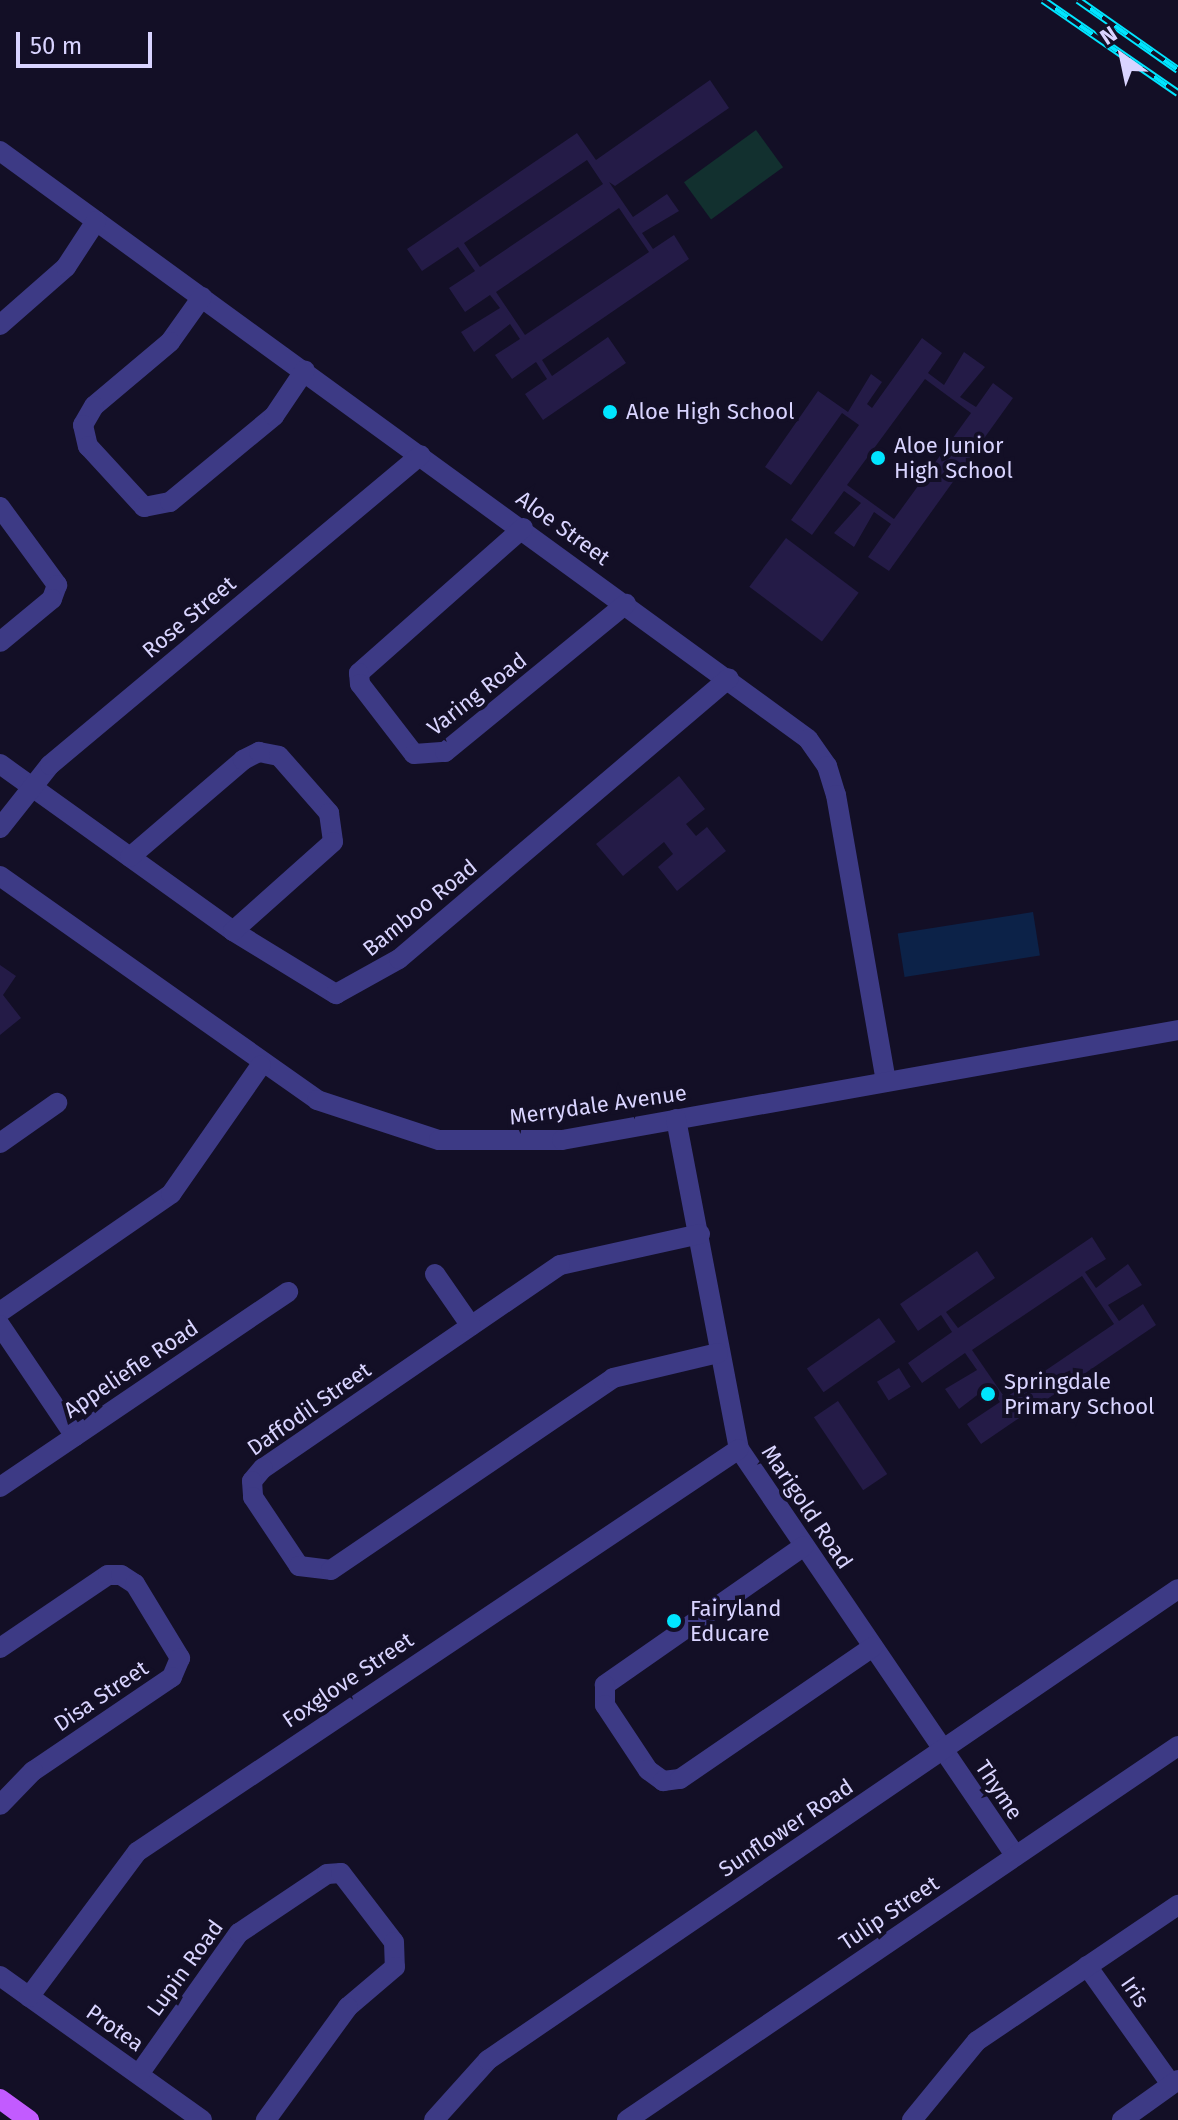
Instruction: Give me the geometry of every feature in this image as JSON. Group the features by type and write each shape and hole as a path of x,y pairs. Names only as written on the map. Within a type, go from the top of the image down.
{"main road":[{"path":"0,2099 29,2120"}],"street":[{"name":"Aloe Street","path":"0,151 523,528 808,739 827,766 886,1082"},
{"path":"0,325 66,267 96,221"},
{"path":"202,297 170,342 94,406 83,425 88,446 144,507 170,502 274,416 305,370"},
{"name":"Rose Street","path":"0,828 30,785 421,455"},
{"path":"0,507 57,585 52,599 0,642"},
{"name":"Varing Road","path":"523,528 359,673 360,684 414,754 445,752 626,604"},
{"name":"Bamboo Road","path":"0,764 233,931 324,992 350,991 399,959 729,678"},
{"path":"130,857 243,760 259,752 279,756 329,813 333,842 233,931"},
{"name":"Merrydale Avenue","path":"0,876 261,1065 341,1111 439,1140 562,1140 1178,1030"},
{"path":"0,1312 171,1194 261,1065"},
{"path":"0,1143 57,1103"},
{"name":"Marigold Road","path":"676,1119 700,1234 718,1353 739,1449 943,1750"},
{"name":"Daffodil Street","path":"700,1234 575,1258 256,1475 253,1497 299,1566 331,1570 623,1373 718,1353"},
{"path":"435,1274 471,1326"},
{"name":"Appeliefie Road","path":"0,1487 288,1292"},
{"path":"0,1325 75,1436"},
{"name":"Foxglove Street","path":"29,1997 137,1852 739,1449"},
{"path":"804,1546 605,1685 605,1705 648,1770 663,1781 680,1779 873,1647"},
{"name":"Disa Street","path":"0,1648 108,1575 121,1575 135,1584 180,1658 172,1677 33,1771 0,1805"},
{"name":"Sunflower Road","path":"434,2120 488,2060 1178,1589"},
{"name":"Tulip Street","path":"627,2120 1178,1746"},
{"name":"Thyme","path":"943,1750 1016,1856"},
{"name":"Lupin Road","path":"139,2074 239,1933 327,1874 341,1873 394,1942 395,1967 348,2007 266,2120"},
{"path":"912,2120 965,2052 1178,1905"},
{"name":"Iris","path":"1087,1966 1175,2082"},
{"name":"Protea","path":"0,1976 202,2120"},
{"path":"1122,2120 1175,2082"}],"green space":[{"path":"756,130 783,167 711,220 684,182"}],"water":[{"path":"1033,912 1040,955 905,977 898,933"}],"building":[{"path":"710,80 729,108 615,186 609,182 633,217 667,194 679,211 642,233 653,249 674,235 689,259 542,360 552,376 608,337 626,363 543,420 525,394 547,379 536,362 512,379 495,355 520,339 510,324 474,352 461,332 500,308 490,295 465,312 449,288 475,271 458,247 422,271 407,249 577,133 596,160","holes":["587,160 603,184 480,267 464,243","619,208 649,252 525,335 496,292"]},
{"path":"922,338 942,353 928,373 944,385 964,352 985,367 960,397 976,407 993,383 1013,398 889,571 868,557 891,524 874,512 854,547 834,533 861,503 844,491 812,535 791,520 859,425 842,413 791,485 765,467 818,391 848,412 871,374 882,382 867,404 872,408","holes":["925,379 971,413 894,519 847,485"]},
{"path":"786,538 859,593 822,641 749,587"},
{"path":"679,776 705,809 686,824 696,836 707,827 726,851 677,891 658,867 673,854 664,842 623,876 596,844"},
{"path":"0,965 16,976 3,995 21,1018 0,1035"},
{"path":"1092,1237 1106,1259 1085,1272 1096,1288 1128,1264 1142,1285 1108,1305 1119,1321 1143,1304 1156,1325 981,1444 967,1424 1000,1402 989,1386 959,1409 945,1389 977,1370 965,1353 922,1383 908,1363 952,1332 941,1315 918,1331 900,1304 977,1251 995,1278 946,1312 958,1328","holes":["1082,1276 1114,1324 1005,1398 972,1350"]},
{"path":"879,1318 896,1342 824,1392 807,1368"},
{"path":"899,1368 911,1387 889,1400 877,1382"},
{"path":"838,1401 887,1474 863,1490 814,1417"}],"railway":[{"path":"1043,0 1178,93"},
{"path":"1078,0 1178,70"}],"place":[{"name":"Aloe High School","path":"610,412"},
{"name":"Aloe Junior High School","path":"878,458"},
{"name":"Springdale Primary School","path":"988,1394"},
{"name":"Fairyland Educare","path":"674,1621"}]}
